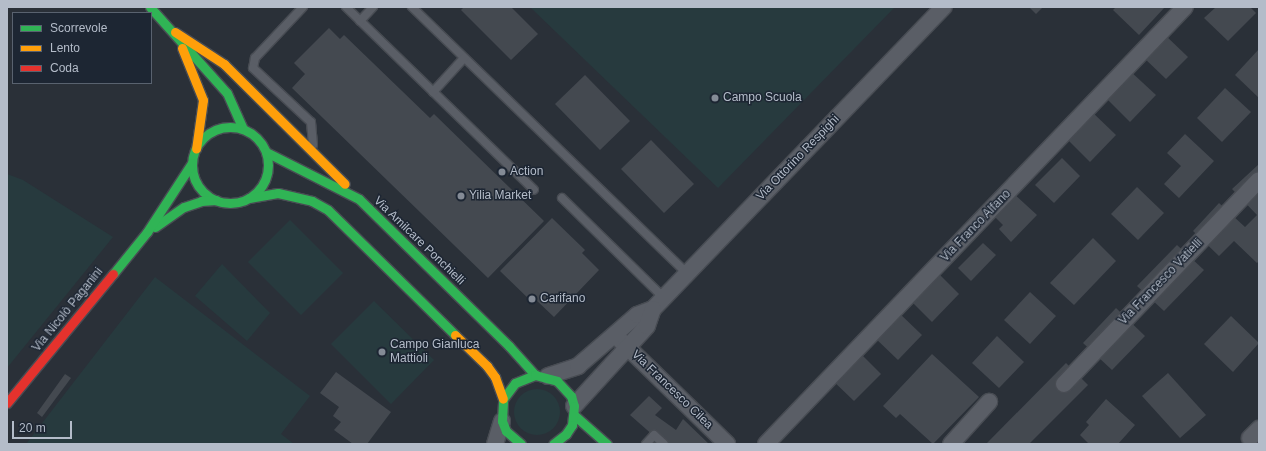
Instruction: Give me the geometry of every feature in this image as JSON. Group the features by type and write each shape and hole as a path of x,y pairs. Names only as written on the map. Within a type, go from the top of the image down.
{"main road":[{"path":"150,7 175,32 227,93 243,129"},
{"path":"175,32 203,100 196,149 192,163 198,185 216,200 238,202 249,198 278,193 312,201 328,210 487,366 495,377 502,399 502,421 506,431 521,444"},
{"path":"175,32 224,64 313,150 359,199"},
{"path":"196,149 202,139 221,128 243,129 253,134 266,152 268,165 266,178 259,189 249,198"},
{"name":"Via Amilcare Ponchielli","path":"266,152 308,170 359,199 508,346 541,376 565,388 574,410 606,444"},
{"name":"Via Nicolò Paganini","path":"7,403 147,232 192,163"},
{"name":"Via Nicolò Paganini","path":"147,232 184,207 201,201 216,200"},
{"path":"502,399 515,382 541,376"},
{"path":"554,444 566,434 574,410"}],"street":[{"name":"Via Ottorino Respighi","path":"541,376 578,366 616,336 637,315 659,303 944,7"},
{"name":"Via Franco Alfano","path":"766,444 1185,7"},
{"name":"Via Francesco Vatielli","path":"1064,384 1259,180"},
{"name":"Via Ottorino Respighi","path":"574,410 648,326 659,303"},
{"name":"Via Francesco Cilea","path":"616,336 727,444"},
{"path":"951,444 989,402"},
{"path":"495,444 502,421"}],"lane":[{"path":"303,7 255,58 253,68 311,122 313,150"},
{"path":"346,7 534,190"},
{"path":"360,21 373,7"},
{"path":"412,7 688,274"},
{"path":"433,92 464,58"},
{"path":"562,198 659,303"},
{"path":"646,444 654,435 664,444"}],"green space":[{"name":"Campo Scuola","path":"530,7 895,7 718,188"},
{"path":"7,174 23,180 113,237 7,368"},
{"path":"290,220 343,273 301,315 248,262"},
{"path":"222,264 270,313 247,341 195,296"},
{"path":"155,277 310,396 281,434 294,444 26,444"},
{"name":"Campo Gianluca Mattioli","path":"374,301 434,360 391,404 331,344"},
{"path":"533,389 541,389 550,393 556,399 560,412 556,425 550,431 541,435 533,435 524,431 518,425 514,416 514,408 518,399 524,393"}],"building":[{"path":"464,7 511,7 538,34 511,60 461,10"},
{"path":"1029,7 1043,7 1036,14"},
{"path":"1116,7 1165,7 1139,35 1113,10"},
{"path":"1216,7 1250,7 1256,13 1228,41 1204,18"},
{"path":"329,28 340,39 344,35 430,118 434,114 544,221 488,278 292,88 305,74 294,63"},
{"path":"1164,34 1188,57 1166,79 1142,56"},
{"path":"1259,49 1259,98 1235,75"},
{"path":"1129,70 1156,95 1130,122 1104,96"},
{"path":"585,75 630,121 600,150 555,104"},
{"path":"1225,88 1251,112 1222,142 1197,118"},
{"path":"1090,110 1116,135 1090,162 1064,136"},
{"path":"1185,134 1214,161 1179,198 1164,184 1181,166 1167,153"},
{"path":"651,140 694,184 664,213 621,169"},
{"path":"1062,158 1080,176 1054,203 1035,185"},
{"path":"1259,164 1259,261 1257,263 1234,241 1219,256 1193,231 1219,203 1245,227 1257,215 1232,189"},
{"path":"1137,187 1164,213 1138,240 1111,214"},
{"path":"1013,193 1037,215 1011,242 999,229 1003,225 992,214"},
{"path":"552,218 585,250 582,253 599,270 554,317 536,300 533,303 500,271"},
{"path":"1093,238 1116,261 1074,305 1050,283"},
{"path":"983,243 996,255 971,281 958,268"},
{"path":"1177,245 1204,270 1164,311 1137,286"},
{"path":"936,271 959,294 932,322 909,299"},
{"path":"1030,292 1056,316 1030,344 1004,320"},
{"path":"1116,308 1145,336 1112,370 1083,343"},
{"path":"897,311 922,335 898,360 873,336"},
{"path":"1231,316 1259,343 1233,372 1204,344"},
{"path":"997,336 1024,362 999,388 972,363"},
{"path":"856,349 881,374 854,401 829,377"},
{"path":"932,354 979,397 933,444 900,414 896,418 883,406"},
{"path":"1066,363 1088,385 1029,444 986,444"},
{"path":"336,372 391,412 367,444 353,444 334,430 341,422 333,416 339,407 320,393"},
{"path":"1168,373 1206,415 1180,438 1142,396"},
{"path":"65,374 71,378 42,417 37,413"},
{"path":"649,396 662,408 655,415 676,430 683,419 709,444 663,444 630,415"},
{"path":"1106,399 1135,425 1118,444 1089,444 1080,435 1089,425 1086,422"}],"traffic: fast":[{"path":"150,7 227,93 243,129"},
{"path":"230,127 244,130 257,138 265,151 268,165 265,179 257,192 244,200 230,203 216,200 203,192 195,179 192,165 195,151 203,138 216,130 230,127"},
{"path":"266,152 359,199 509,346 535,375"},
{"path":"113,274 147,232 192,163"},
{"path":"249,198 278,193 312,201 328,210 455,335"},
{"path":"155,227 184,207 201,201 216,200"},
{"path":"521,444 506,431 502,421 503,399 515,383 535,375 557,381 571,396 574,406 572,425 566,434 553,444"},
{"path":"574,415 607,444"}],"traffic: slow":[{"path":"175,32 224,64 345,184"},
{"path":"182,48 203,100 196,149"},
{"path":"455,335 487,366 495,377 503,399"}],"traffic: jam":[{"path":"7,403 113,274"}],"place":[{"name":"Campo Scuola","path":"715,98"},
{"name":"Action","path":"502,172"},
{"name":"Yilia Market","path":"461,196"},
{"name":"Carifano","path":"532,299"},
{"name":"Campo Gianluca Mattioli","path":"382,352"}]}
